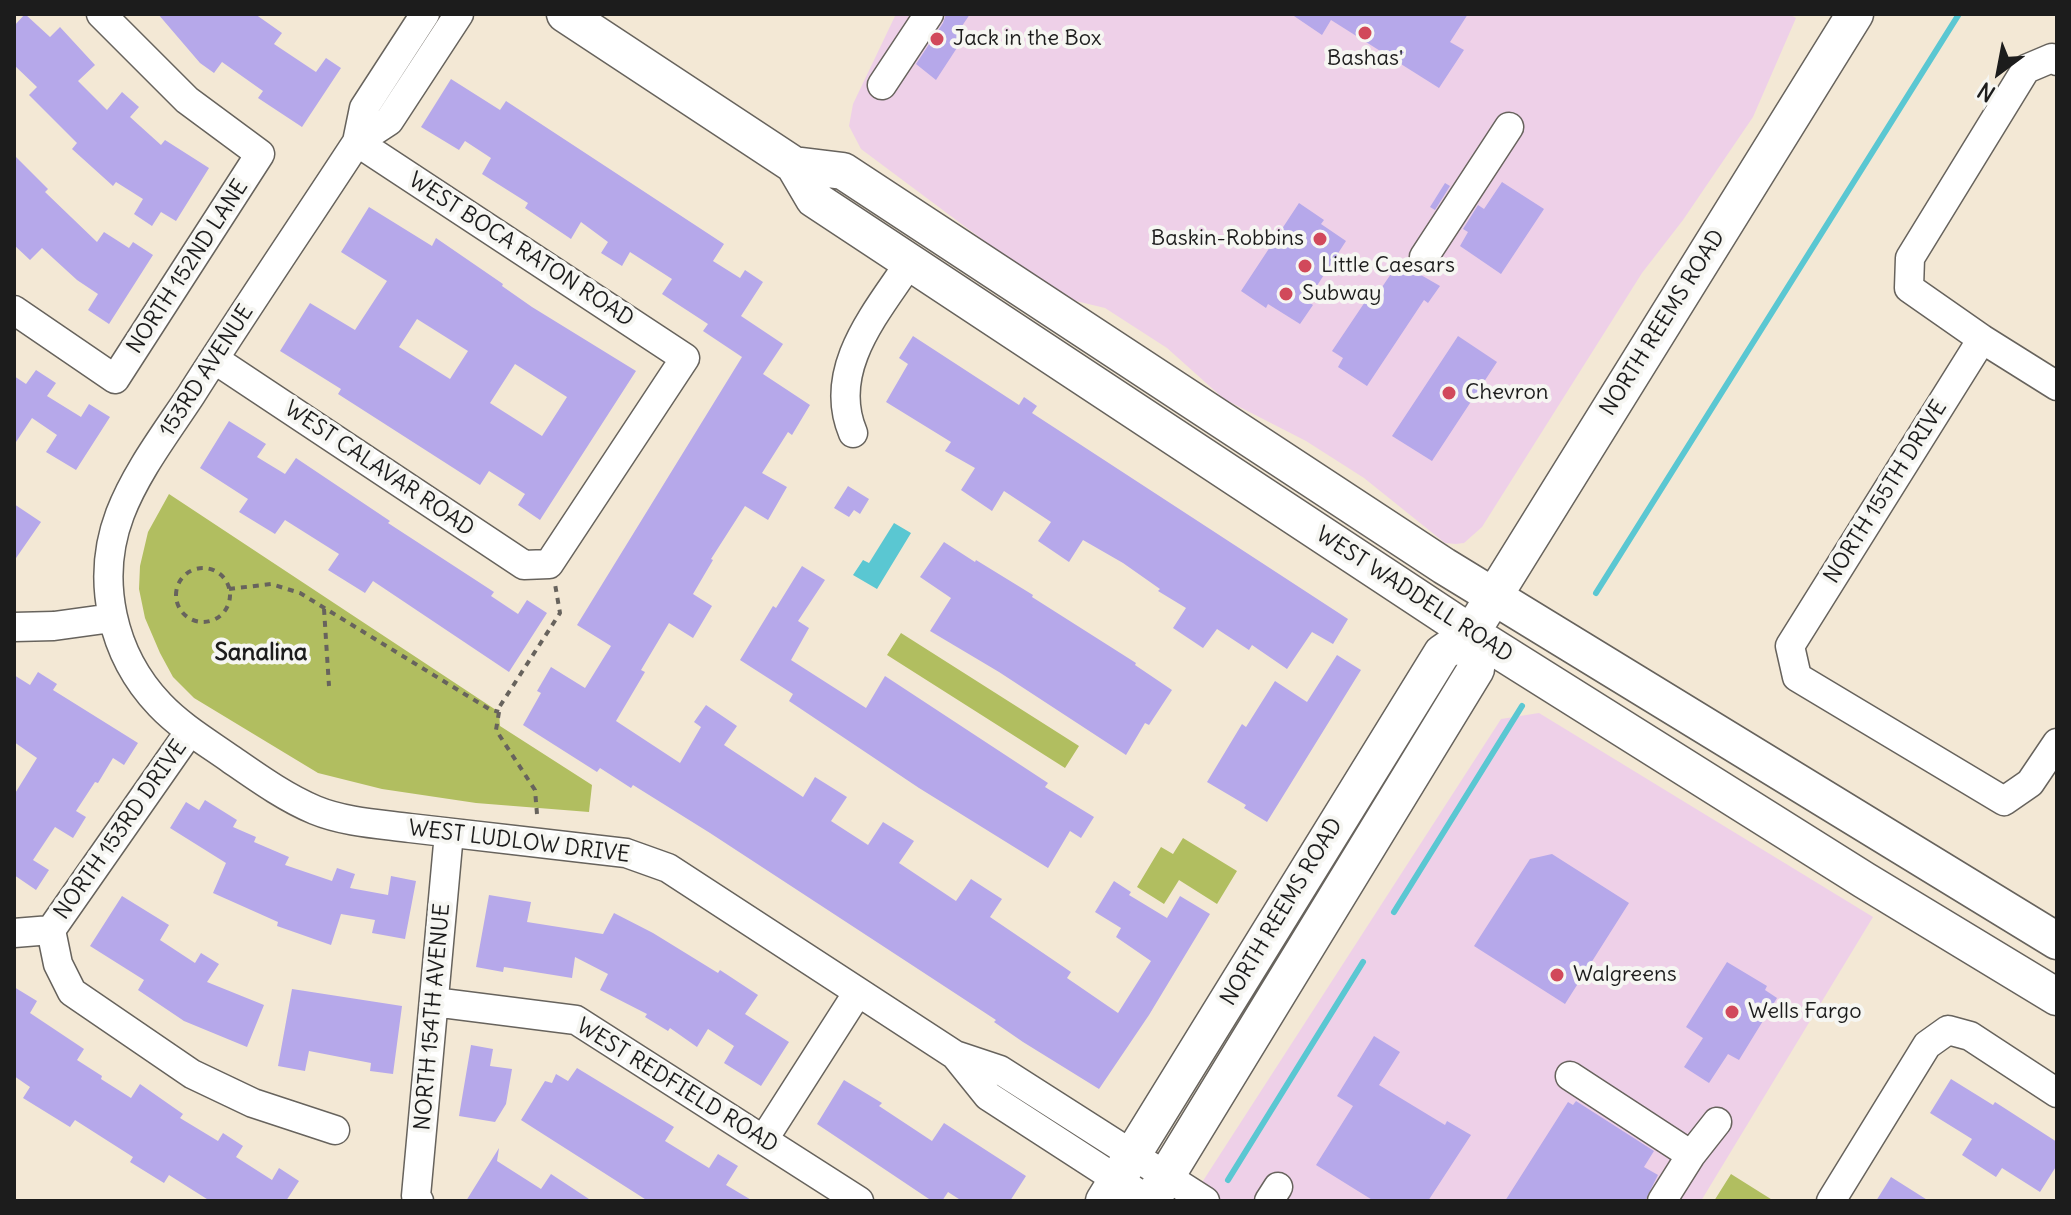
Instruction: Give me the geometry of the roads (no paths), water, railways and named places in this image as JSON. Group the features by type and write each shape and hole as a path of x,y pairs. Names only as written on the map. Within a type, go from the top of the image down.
{"main road":[{"name":"WEST WADDELL ROAD","path":"565,14 794,165 814,199 1471,633 1864,880 2057,997"},
{"name":"NORTH REEMS ROAD","path":"1118,1179 1442,653 1471,633 1855,14"},
{"name":"WEST WADDELL ROAD","path":"794,165 843,171 1444,566 2057,941"},
{"path":"910,262 934,262 950,268 1069,346 1155,376"},
{"name":"NORTH REEMS ROAD","path":"1155,1193 1476,669 1471,633"},
{"path":"1864,880 1878,867 1889,864 1985,922 2015,915"}],"street":[{"name":"NORTH 152ND LANE","path":"14,310 115,379 260,154 187,100 101,14"},
{"name":"153RD AVENUE","path":"112,618 108,569 114,533 143,469 357,142 364,108 425,14"},
{"name":"153RD AVENUE","path":"357,142 389,121 459,14"},
{"path":"882,85 929,14"},
{"path":"2054,59 2026,69 2017,82 1910,258 1909,288 2057,386"},
{"path":"1424,257 1509,127"},
{"name":"WEST BOCA RATON ROAD","path":"357,142 685,358 549,564"},
{"path":"853,433 846,417 844,397 847,371 866,330 910,262"},
{"name":"NORTH 155TH DRIVE","path":"1982,339 1790,646 1797,677 2004,801 2030,783 2057,743"},
{"name":"WEST CALAVAR ROAD","path":"214,359 524,565 549,564"},
{"path":"14,627 54,626 112,618"},
{"name":"WEST LUDLOW DRIVE","path":"112,618 124,652 158,704 190,731 315,811 360,821 626,853 652,860 685,878 955,1055 1000,1070 1118,1179 1155,1193 1205,1201"},
{"name":"NORTH 153RD DRIVE","path":"51,930 190,731"},
{"name":"NORTH 154TH AVENUE","path":"419,1201 416,1196 449,833"},
{"path":"14,933 51,930 58,964 72,992 192,1074 253,1103 335,1130"},
{"path":"764,1139 858,992"},
{"name":"WEST REDFIELD ROAD","path":"434,1002 576,1020 859,1201"},
{"path":"1831,1201 1927,1045 1948,1030 1970,1036 2057,1093"},
{"path":"1570,1076 1691,1155"},
{"path":"1662,1201 1691,1155 1717,1122"}],"water":[{"path":"894,523 911,533 877,589 853,575 863,560 869,563"}],"waterway":[{"path":"1596,593 1959,14"},
{"path":"1394,912 1522,706"},
{"path":"1228,1180 1363,962"}],"place":[{"name":"Bashas'","path":"1365,33"},
{"name":"Jack in the Box","path":"937,39"},
{"name":"Baskin-Robbins","path":"1320,239"},
{"name":"Little Caesars","path":"1305,266"},
{"name":"Subway","path":"1286,294"},
{"name":"Chevron","path":"1449,393"},
{"name":"Walgreens","path":"1557,975"},
{"name":"Wells Fargo","path":"1732,1012"}],"district":[{"name":"Sanalina","path":"261,653"}]}
